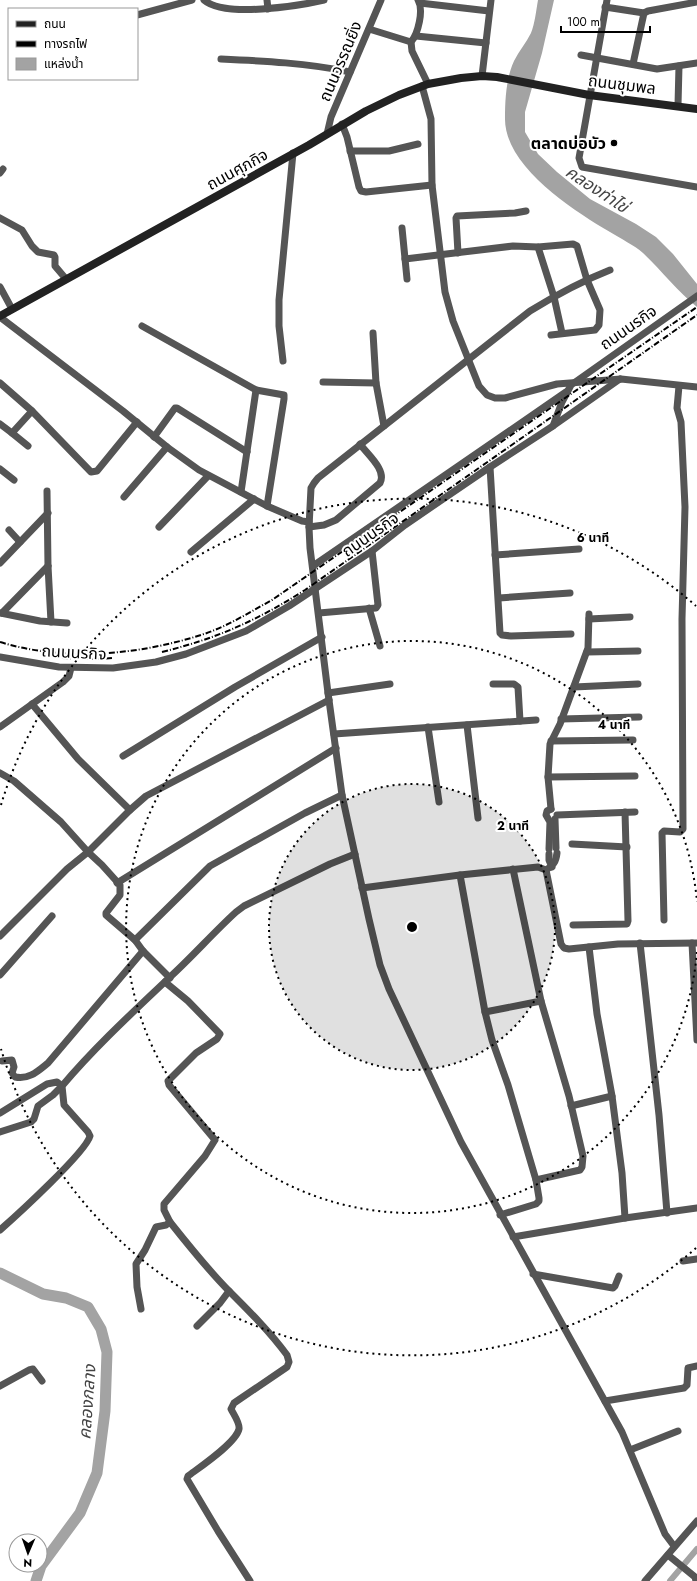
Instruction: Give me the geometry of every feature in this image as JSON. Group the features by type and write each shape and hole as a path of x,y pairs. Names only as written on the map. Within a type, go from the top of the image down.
{"main road":[{"name":"ถนนศุภกิจ","path":"0,316 327,134 342,124 386,101 425,85 445,80 482,76 497,77"},
{"name":"ถนนชุมพล","path":"497,77 589,95 697,108"}],"street":[{"path":"138,15 192,0"},
{"path":"204,0 220,7 268,9 297,6 323,0"},
{"path":"267,0 268,9"},
{"name":"ถนนวรรณยิ่ง","path":"327,134 331,117 381,0"},
{"path":"482,76 491,0"},
{"path":"489,11 419,2 419,21 416,36 411,42 412,51 425,85 432,132 432,185 445,292 453,321 479,386 487,395 495,398 505,398 557,384 621,379 697,387"},
{"path":"633,64 644,14 648,11 697,2"},
{"path":"644,14 606,4 579,158 582,167 697,187"},
{"path":"369,29 411,42"},
{"path":"416,36 486,43"},
{"path":"581,55 657,69 697,63"},
{"path":"220,59 328,67 350,72"},
{"path":"678,106 679,66"},
{"path":"342,124 359,188 361,190 366,192 432,185"},
{"path":"350,151 389,151 418,144"},
{"path":"283,361 279,300 293,153"},
{"path":"458,253 456,218 458,216 526,211"},
{"path":"0,218 22,230 32,246 38,252 54,255 56,266 66,279"},
{"path":"402,228 408,279"},
{"path":"405,259 513,246 573,244 577,246 587,280 600,310 599,325 595,330 551,335"},
{"path":"538,246 554,296 562,333"},
{"path":"610,270 554,296 530,311 360,444 314,483 311,488 309,524 328,696 342,795 380,965 389,989 461,1142 500,1215 514,1237 533,1274 622,1432 665,1534 674,1546"},
{"path":"0,287 12,309"},
{"name":"ถนนนรกิจ","path":"0,657 43,665 71,668 113,668 156,662 186,654 221,642 256,626 372,551 490,467 553,426 568,390 575,382 697,296"},
{"path":"0,316 138,422 154,437 208,476 268,506 309,524 324,525 336,520 380,483 382,475 379,468 360,444"},
{"path":"142,326 256,390 284,395 268,506"},
{"path":"373,333 376,383 384,426"},
{"path":"553,426 621,379"},
{"path":"323,382 376,383"},
{"path":"0,383 32,411 93,472 97,471 138,422"},
{"path":"664,920 662,833 664,831 680,832 683,829 682,619 685,507 682,422 677,408 679,386"},
{"path":"242,492 256,390"},
{"path":"313,566 568,390"},
{"path":"154,437 175,408 177,408 247,452"},
{"path":"12,434 32,411"},
{"path":"0,424 28,446"},
{"path":"124,497 167,447"},
{"path":"490,467 500,633 502,635 511,636 571,634"},
{"path":"0,469 14,480"},
{"path":"159,527 208,476"},
{"path":"47,491 48,566 51,622"},
{"path":"191,552 254,498"},
{"path":"0,563 48,513"},
{"path":"9,530 20,542"},
{"path":"495,555 579,549"},
{"path":"319,613 376,608 378,604 372,551"},
{"path":"1,613 48,566"},
{"path":"499,598 570,593"},
{"path":"369,608 380,646"},
{"path":"1,613 51,622 67,623"},
{"path":"630,618 589,617 586,652 562,719 551,741 548,778 553,816 553,851 549,860 549,868 561,944 564,948 569,949 640,943 694,943 697,1040"},
{"path":"124,756 235,687 322,637"},
{"path":"586,652 638,651"},
{"path":"0,727 69,676 71,668"},
{"path":"0,936 67,870 88,852 146,796 328,696 390,684"},
{"path":"493,684 514,684 518,687 520,721"},
{"path":"574,687 638,684"},
{"path":"32,704 78,759 130,810"},
{"path":"562,719 639,717"},
{"path":"334,734 536,720"},
{"path":"467,724 478,818"},
{"path":"428,727 439,802"},
{"path":"551,741 633,740"},
{"path":"117,883 336,748"},
{"path":"0,773 14,781 61,822 102,865 121,888 120,895 106,915 135,940 168,980 220,1034 217,1039 196,1053 168,1081 169,1085 215,1140 205,1156 164,1204 164,1210 170,1222 199,1258 229,1291 251,1312 287,1355 289,1362 287,1367 234,1403 231,1410 239,1428 236,1435 228,1445 188,1476 187,1479 218,1532 250,1581"},
{"path":"548,778 636,776"},
{"path":"135,940 210,866 305,813 342,795"},
{"path":"573,924 627,924 627,846 625,812"},
{"path":"553,816 635,812"},
{"path":"572,844 627,846"},
{"path":"0,1132 31,1122 34,1119 38,1106 53,1095 77,1068 119,1026 244,906 330,864 355,854"},
{"path":"362,888 513,869 534,867 549,868"},
{"path":"513,869 540,1001 571,1106 583,1156 582,1167 580,1170 536,1180"},
{"path":"460,875 485,1012 492,1040 508,1085 536,1180 539,1198 536,1204 500,1215"},
{"path":"0,975 52,916"},
{"path":"640,943 659,1116 667,1213"},
{"path":"589,947 597,1014 612,1096 626,1218"},
{"path":"2,1061 12,1060 14,1067 13,1075 15,1077 24,1078 38,1072 48,1063 143,951"},
{"path":"485,1012 540,1001"},
{"path":"0,1113 47,1084 57,1082 62,1086 64,1105 88,1132 89,1139 52,1180 0,1230"},
{"path":"571,1106 612,1096"},
{"path":"514,1237 626,1218 697,1208"},
{"path":"141,1309 137,1287 136,1264 145,1250 156,1227 166,1225 170,1222"},
{"path":"683,1261 697,1259"},
{"path":"533,1274 610,1288 615,1286 619,1276"},
{"path":"198,1326 220,1303 229,1291"},
{"path":"605,1401 684,1388 687,1385 688,1368 697,1366"},
{"path":"0,1386 33,1369 42,1381"},
{"path":"630,1450 678,1431"},
{"path":"645,1581 670,1556 674,1546 697,1521"},
{"path":"670,1556 695,1579"}],"water":[{"path":"538,0 554,0 542,53 525,112 525,132 538,154 557,172 590,199 636,224 656,237 673,254 697,284 697,307 639,250 578,212 543,185 516,153 508,136 505,118 506,90 514,61 531,33"}],"waterway":[{"name":"คลองกลาง","path":"0,1273 43,1294 66,1298 88,1307 101,1329 107,1352 105,1411 97,1473 80,1513 41,1566 36,1581"},
{"path":"670,1581 697,1549"}],"railway":[{"path":"0,642 50,652 76,654 128,651 180,641 213,631 230,623 272,600 697,307"},
{"path":"162,652 201,641 253,620 305,590 697,315"},
{"path":"62,658 112,658"}],"place":[{"name":"ตลาดบ่อบัว","path":"614,143"}],"water label":[{"name":"คลองท่าไข่","path":"597,189"}]}
